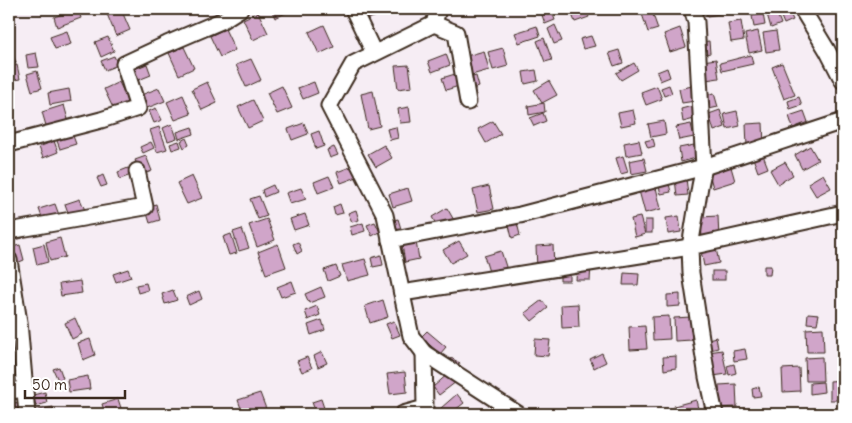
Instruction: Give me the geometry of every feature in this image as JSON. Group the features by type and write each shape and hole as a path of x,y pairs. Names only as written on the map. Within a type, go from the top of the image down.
{"street":[{"path":"9,144 101,120 138,108 124,64 222,21 240,9"},
{"path":"353,9 374,53"},
{"path":"434,24 438,9"},
{"path":"692,9 696,22 704,167 690,247 693,283 707,377 715,414"},
{"path":"802,9 843,81"},
{"path":"468,102 456,33 434,24 353,64 329,106 384,214 411,336 424,353 518,414"},
{"path":"390,240 520,215 704,167 843,121"},
{"path":"9,230 145,207 137,171"},
{"path":"402,293 690,247 843,214"},
{"path":"9,260 19,322 27,414"},
{"path":"403,414 425,408 424,353"},
{"path":"9,391 25,389"}],"building":[{"path":"78,9 81,18 57,27 54,17"},
{"path":"121,9 130,30 116,36 107,14"},
{"path":"271,9 289,9 290,11 275,18"},
{"path":"364,9 383,9 385,13 368,19"},
{"path":"396,9 407,9 398,13"},
{"path":"540,9 551,9 555,20 545,24"},
{"path":"586,9 589,17 575,22 571,12"},
{"path":"651,9 658,29 648,32 641,11"},
{"path":"706,9 725,9 726,13 707,16"},
{"path":"788,9 793,20 784,24 779,12"},
{"path":"776,11 781,24 771,28 767,14"},
{"path":"258,12 268,33 253,40 243,19"},
{"path":"763,14 765,25 754,27 752,16"},
{"path":"741,21 744,40 731,42 728,23"},
{"path":"324,25 334,47 319,54 309,32"},
{"path":"555,25 562,41 554,44 548,29"},
{"path":"537,26 540,36 519,43 515,33"},
{"path":"680,28 686,47 670,52 664,34"},
{"path":"225,29 235,50 220,57 210,36"},
{"path":"67,31 71,44 55,49 50,37"},
{"path":"758,31 762,50 749,53 745,34"},
{"path":"776,31 779,50 766,52 763,33"},
{"path":"591,36 595,46 583,49 580,39"},
{"path":"108,37 114,51 101,57 95,42"},
{"path":"544,38 552,60 545,62 537,41"},
{"path":"709,41 710,53 702,55 700,42"},
{"path":"184,47 194,68 179,75 169,53"},
{"path":"503,48 508,66 493,70 488,52"},
{"path":"619,50 623,63 614,66 609,53"},
{"path":"484,51 489,70 461,78 456,59"},
{"path":"12,52 16,63 9,65 9,53"},
{"path":"36,53 39,67 28,68 26,55"},
{"path":"446,54 450,65 432,72 428,61"},
{"path":"751,55 753,64 722,71 720,63"},
{"path":"114,56 118,65 105,70 101,61"},
{"path":"251,59 261,80 246,87 236,65"},
{"path":"716,59 719,78 706,80 703,61"},
{"path":"634,63 638,70 621,80 616,73"},
{"path":"782,63 795,95 784,99 772,67"},
{"path":"147,64 151,75 136,81 132,70"},
{"path":"17,65 20,79 9,81 9,67"},
{"path":"409,65 412,87 398,89 395,66"},
{"path":"667,68 670,77 660,81 657,72"},
{"path":"536,70 538,81 525,84 523,72"},
{"path":"37,71 42,88 32,91 27,74"},
{"path":"455,74 459,86 446,90 442,78"},
{"path":"476,76 479,87 464,92 461,80"},
{"path":"549,81 557,95 542,103 534,90"},
{"path":"119,82 129,103 114,110 104,89"},
{"path":"207,82 217,103 202,110 192,89"},
{"path":"314,82 318,93 303,99 298,88"},
{"path":"669,85 672,93 664,96 661,88"},
{"path":"282,86 292,108 277,114 267,93"},
{"path":"657,86 662,99 646,105 641,92"},
{"path":"692,86 695,101 682,103 679,89"},
{"path":"159,88 165,101 147,108 141,95"},
{"path":"69,89 71,101 50,105 48,93"},
{"path":"373,91 380,126 368,129 361,94"},
{"path":"714,93 718,107 709,109 705,95"},
{"path":"183,95 191,114 175,120 167,102"},
{"path":"799,97 802,105 790,109 788,101"},
{"path":"253,100 263,121 248,128 238,107"},
{"path":"544,103 545,112 529,115 528,106"},
{"path":"64,105 69,123 47,129 42,112"},
{"path":"696,105 698,118 683,122 681,109"},
{"path":"409,107 411,122 400,123 398,109"},
{"path":"156,108 162,120 154,123 149,111"},
{"path":"633,110 636,123 621,126 618,113"},
{"path":"720,110 725,127 714,131 709,114"},
{"path":"737,111 740,126 727,129 724,114"},
{"path":"804,111 808,122 793,128 789,116"},
{"path":"543,113 546,121 534,126 530,118"},
{"path":"493,121 501,134 486,143 478,129"},
{"path":"664,121 666,134 651,137 648,124"},
{"path":"304,123 308,134 292,140 288,129"},
{"path":"763,123 764,146 747,147 746,124"},
{"path":"172,124 177,138 168,141 163,128"},
{"path":"691,124 694,137 679,140 676,127"},
{"path":"159,127 167,149 157,152 150,130"},
{"path":"192,127 194,134 179,139 177,132"},
{"path":"396,127 398,138 390,140 387,129"},
{"path":"319,131 324,146 316,149 311,134"},
{"path":"72,133 76,144 60,149 56,138"},
{"path":"186,138 189,145 184,148 181,141"},
{"path":"653,139 655,146 648,148 645,141"},
{"path":"639,140 642,153 626,156 624,143"},
{"path":"54,141 58,152 43,158 39,147"},
{"path":"179,141 181,147 172,150 170,144"},
{"path":"151,142 154,148 143,153 140,147"},
{"path":"384,145 392,158 376,167 368,154"},
{"path":"694,145 696,158 681,162 679,148"},
{"path":"810,146 818,160 802,169 795,155"},
{"path":"334,147 338,155 330,158 327,150"},
{"path":"763,155 768,168 758,172 753,158"},
{"path":"146,156 152,171 141,175 135,160"},
{"path":"623,156 628,172 621,174 616,158"},
{"path":"644,158 647,171 631,174 629,161"},
{"path":"785,162 793,175 778,184 770,170"},
{"path":"353,166 357,177 341,183 337,172"},
{"path":"731,167 735,181 713,188 709,173"},
{"path":"128,168 131,175 120,179 118,172"},
{"path":"823,174 831,188 816,196 808,183"},
{"path":"103,175 107,185 101,187 97,178"},
{"path":"192,176 202,198 187,204 177,183"},
{"path":"329,176 334,187 318,193 314,182"},
{"path":"686,178 688,195 677,196 675,179"},
{"path":"668,180 671,192 661,194 658,183"},
{"path":"655,183 661,209 645,213 638,187"},
{"path":"273,185 276,192 264,197 262,190"},
{"path":"489,186 494,209 478,212 473,190"},
{"path":"301,188 306,199 290,204 286,193"},
{"path":"408,188 412,201 393,207 389,194"},
{"path":"259,196 267,216 258,219 250,199"},
{"path":"80,199 85,210 69,215 65,204"},
{"path":"55,204 59,215 43,220 39,209"},
{"path":"156,204 160,220 150,223 145,207"},
{"path":"340,204 343,213 335,215 333,207"},
{"path":"447,208 455,222 439,230 432,217"},
{"path":"356,210 359,220 352,222 348,213"},
{"path":"305,214 309,225 294,230 290,219"},
{"path":"679,216 681,232 668,234 666,218"},
{"path":"718,216 719,239 702,240 701,217"},
{"path":"640,217 645,234 635,237 631,219"},
{"path":"267,219 275,240 257,247 249,225"},
{"path":"398,219 402,232 395,235 390,221"},
{"path":"516,219 520,235 512,238 508,221"},
{"path":"645,220 652,220 652,233 645,233"},
{"path":"375,222 380,232 372,236 367,225"},
{"path":"363,223 365,231 352,235 350,227"},
{"path":"242,229 249,248 239,251 233,232"},
{"path":"21,231 23,238 11,241 10,234"},
{"path":"231,234 237,253 229,255 223,237"},
{"path":"60,238 65,257 50,261 46,242"},
{"path":"459,241 467,254 451,263 443,250"},
{"path":"298,242 302,251 297,254 293,244"},
{"path":"416,242 419,259 405,262 402,245"},
{"path":"44,244 48,262 37,265 33,247"},
{"path":"278,244 286,267 266,274 258,252"},
{"path":"20,245 24,260 17,263 12,247"},
{"path":"553,245 554,268 537,269 536,246"},
{"path":"716,248 719,263 704,266 701,251"},
{"path":"501,251 507,270 490,275 484,256"},
{"path":"381,255 383,265 373,267 371,258"},
{"path":"365,259 370,275 347,281 342,265"},
{"path":"336,266 340,276 328,281 324,270"},
{"path":"577,266 591,266 590,280 576,280"},
{"path":"764,266 771,266 770,275 764,275"},
{"path":"560,268 570,269 570,281 560,281"},
{"path":"128,269 131,277 116,282 113,274"},
{"path":"712,271 725,271 725,280 712,280"},
{"path":"624,273 639,274 638,285 623,285"},
{"path":"80,281 82,293 61,296 59,284"},
{"path":"292,281 296,292 281,297 277,287"},
{"path":"146,283 148,290 138,293 136,285"},
{"path":"321,287 325,297 309,303 305,294"},
{"path":"173,290 177,300 165,304 162,294"},
{"path":"199,291 202,299 189,305 186,297"},
{"path":"680,294 680,306 667,307 667,295"},
{"path":"383,300 388,317 370,323 365,306"},
{"path":"542,300 548,308 532,321 525,313"},
{"path":"578,304 579,327 562,328 561,305"},
{"path":"317,306 320,315 308,320 305,311"},
{"path":"808,313 819,314 817,324 807,323"},
{"path":"669,316 670,339 653,340 652,317"},
{"path":"691,317 692,340 675,341 674,318"},
{"path":"75,318 82,334 72,339 65,323"},
{"path":"322,320 325,330 311,335 308,325"},
{"path":"394,321 400,335 392,338 386,324"},
{"path":"645,326 647,349 630,350 629,327"},
{"path":"823,328 824,352 807,352 806,329"},
{"path":"427,331 446,347 440,354 421,337"},
{"path":"716,337 718,348 706,351 704,340"},
{"path":"90,339 95,355 83,360 78,343"},
{"path":"535,339 550,340 548,356 534,355"},
{"path":"745,349 747,359 734,361 733,351"},
{"path":"722,350 727,374 713,376 709,352"},
{"path":"322,352 327,363 318,367 314,356"},
{"path":"602,353 606,362 594,368 590,359"},
{"path":"676,356 676,368 664,370 663,357"},
{"path":"307,357 312,368 302,372 297,361"},
{"path":"822,357 823,381 806,381 805,358"},
{"path":"451,358 460,363 456,369 447,364"},
{"path":"734,364 736,373 729,375 727,366"},
{"path":"59,367 63,378 58,380 53,369"},
{"path":"799,368 800,391 783,392 782,369"},
{"path":"405,372 407,392 390,394 387,374"},
{"path":"449,373 456,382 439,395 433,387"},
{"path":"88,376 90,389 69,392 67,380"},
{"path":"843,380 843,400 830,400 830,381"},
{"path":"823,382 824,392 810,394 810,383"},
{"path":"736,384 737,407 720,408 719,385"},
{"path":"759,387 761,396 753,397 752,389"},
{"path":"45,392 47,403 36,406 33,395"},
{"path":"260,393 268,414 243,414 238,400"},
{"path":"457,394 464,403 450,414 446,414 441,408"},
{"path":"118,399 123,414 105,414 102,404"},
{"path":"321,399 326,414 316,414 312,402"},
{"path":"696,400 699,413 676,414 674,406"},
{"path":"23,402 24,414 14,414 12,403"},
{"path":"53,407 54,414 35,414 35,411"}]}
